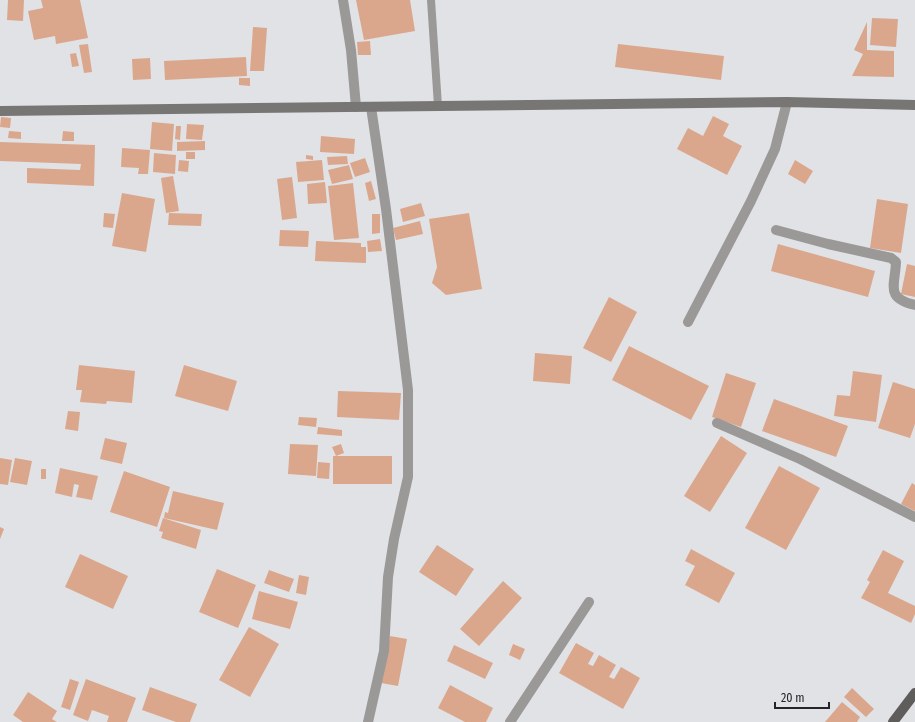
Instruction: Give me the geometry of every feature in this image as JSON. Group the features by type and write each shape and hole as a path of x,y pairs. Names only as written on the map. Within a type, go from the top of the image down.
{"main road":[{"path":"893,722 915,693"}],"street":[{"path":"343,0 351,50 356,107"},
{"path":"0,110 787,102 915,105"},
{"path":"688,322 751,201 775,149 787,102"},
{"path":"368,722 384,651 388,578 394,538 408,477 408,390 387,217 371,107"},
{"path":"776,230 828,244 891,258 896,262 895,295 906,303 915,305"},
{"path":"717,423 800,459 915,517"},
{"path":"510,722 589,602"}],"lane":[{"path":"431,0 438,106"}],"building":[{"path":"8,0 24,0 23,21 7,20"},
{"path":"41,0 80,0 88,38 56,44 55,36 34,40 28,11 43,8"},
{"path":"356,0 410,0 415,31 364,40"},
{"path":"872,18 898,19 896,47 870,45"},
{"path":"867,22 867,50 894,51 894,77 852,76 863,54 854,50"},
{"path":"253,27 267,28 264,71 250,71"},
{"path":"370,41 371,55 358,55 357,42"},
{"path":"88,44 92,72 84,73 79,45"},
{"path":"618,44 724,56 721,80 615,67"},
{"path":"76,53 79,66 72,67 70,54"},
{"path":"246,57 247,76 165,80 164,61"},
{"path":"150,58 151,79 133,80 132,59"},
{"path":"239,78 250,78 250,86 239,85"},
{"path":"713,116 729,124 723,136 742,146 727,175 677,149 688,128 703,136"},
{"path":"1,117 11,118 10,128 0,127"},
{"path":"152,122 174,124 172,151 150,149"},
{"path":"187,124 204,125 202,140 186,139"},
{"path":"176,126 181,126 180,140 175,139"},
{"path":"9,131 21,132 21,139 8,138"},
{"path":"63,131 74,132 74,141 62,141"},
{"path":"321,136 355,139 354,154 320,152"},
{"path":"205,141 205,150 177,151 177,142"},
{"path":"0,142 95,145 94,186 27,183 27,168 80,170 81,164 0,161"},
{"path":"122,148 150,150 148,174 138,174 139,168 121,167"},
{"path":"186,152 195,152 195,159 186,159"},
{"path":"154,153 176,155 175,174 153,172"},
{"path":"306,155 313,156 313,160 306,159"},
{"path":"347,156 348,164 328,165 327,157"},
{"path":"365,158 370,172 355,177 350,163"},
{"path":"179,160 189,161 188,172 178,171"},
{"path":"322,160 324,180 298,182 296,162"},
{"path":"795,160 813,171 805,184 788,174"},
{"path":"349,165 353,179 332,184 328,170"},
{"path":"173,176 179,211 166,213 161,178"},
{"path":"292,177 297,218 282,220 277,179"},
{"path":"371,181 376,199 369,201 365,183"},
{"path":"325,182 327,203 308,204 307,184"},
{"path":"353,183 359,238 334,240 328,186"},
{"path":"122,193 155,199 146,252 112,246"},
{"path":"877,199 908,204 901,253 870,248"},
{"path":"421,203 425,216 403,222 400,209"},
{"path":"104,213 115,214 113,228 103,227"},
{"path":"169,213 202,214 201,226 168,225"},
{"path":"469,213 482,289 446,295 432,283 437,267 429,219"},
{"path":"372,214 380,214 380,233 372,234"},
{"path":"420,221 423,234 396,240 393,228"},
{"path":"280,230 309,231 308,247 279,246"},
{"path":"380,239 382,251 368,252 367,241"},
{"path":"316,241 361,243 361,247 366,247 366,263 315,261"},
{"path":"778,244 875,271 868,297 771,271"},
{"path":"907,264 915,266 915,297 901,294"},
{"path":"609,297 637,312 611,362 583,348"},
{"path":"629,346 709,386 691,420 612,380"},
{"path":"535,353 572,356 570,384 533,381"},
{"path":"79,365 135,371 132,403 107,401 106,404 80,402 82,390 76,390"},
{"path":"184,365 237,381 228,411 175,396"},
{"path":"853,371 882,375 876,422 834,416 837,395 850,396"},
{"path":"726,373 756,383 741,427 712,417"},
{"path":"893,382 915,389 915,424 910,438 878,428"},
{"path":"338,391 401,393 399,420 337,417"},
{"path":"774,399 848,426 836,457 762,431"},
{"path":"68,411 80,412 78,431 65,429"},
{"path":"299,417 317,418 316,427 298,425"},
{"path":"318,427 342,430 342,436 317,434"},
{"path":"721,436 747,453 710,512 684,496"},
{"path":"105,438 127,443 122,464 100,459"},
{"path":"290,444 318,445 316,476 288,474"},
{"path":"341,444 344,453 336,456 332,447"},
{"path":"333,456 392,456 392,484 333,484"},
{"path":"0,458 12,460 8,485 0,484"},
{"path":"15,458 32,461 27,485 10,482"},
{"path":"318,462 330,463 329,479 317,478"},
{"path":"779,466 820,488 786,550 745,528"},
{"path":"60,468 98,476 92,500 76,497 79,485 74,484 72,497 55,493"},
{"path":"41,469 46,469 46,479 41,479"},
{"path":"124,471 170,487 157,527 110,512"},
{"path":"912,483 915,485 915,511 901,504"},
{"path":"173,491 224,503 217,530 164,518 165,512 168,513"},
{"path":"163,518 201,530 196,549 161,538 163,532 159,531"},
{"path":"0,527 4,529 0,539"},
{"path":"437,545 474,569 456,596 419,572"},
{"path":"691,549 735,573 719,603 685,585 695,566 685,561"},
{"path":"883,550 904,561 888,593 915,606 915,614 911,623 861,598 870,582 867,580"},
{"path":"80,554 128,576 113,609 65,587"},
{"path":"217,569 256,585 238,628 199,612"},
{"path":"269,570 294,579 289,592 264,583"},
{"path":"299,575 309,577 306,595 296,593"},
{"path":"503,581 522,598 479,646 460,629"},
{"path":"259,591 298,602 290,629 252,619"},
{"path":"249,627 279,644 250,697 219,680"},
{"path":"390,636 407,639 398,686 381,683"},
{"path":"576,643 594,653 588,664 593,666 599,655 616,665 609,677 614,679 621,667 640,678 623,709 559,673"},
{"path":"513,644 525,649 520,660 509,655"},
{"path":"454,645 493,663 485,679 447,661"},
{"path":"70,679 79,682 70,710 61,707"},
{"path":"86,679 136,698 127,722 107,722 109,716 92,710 88,721 73,715"},
{"path":"450,685 493,708 486,722 465,722 438,708"},
{"path":"150,687 197,704 190,722 176,722 142,710"},
{"path":"852,688 874,709 866,717 844,697"},
{"path":"28,692 57,711 52,719 57,722 23,722 13,715"},
{"path":"842,702 860,717 857,722 825,722"}]}
